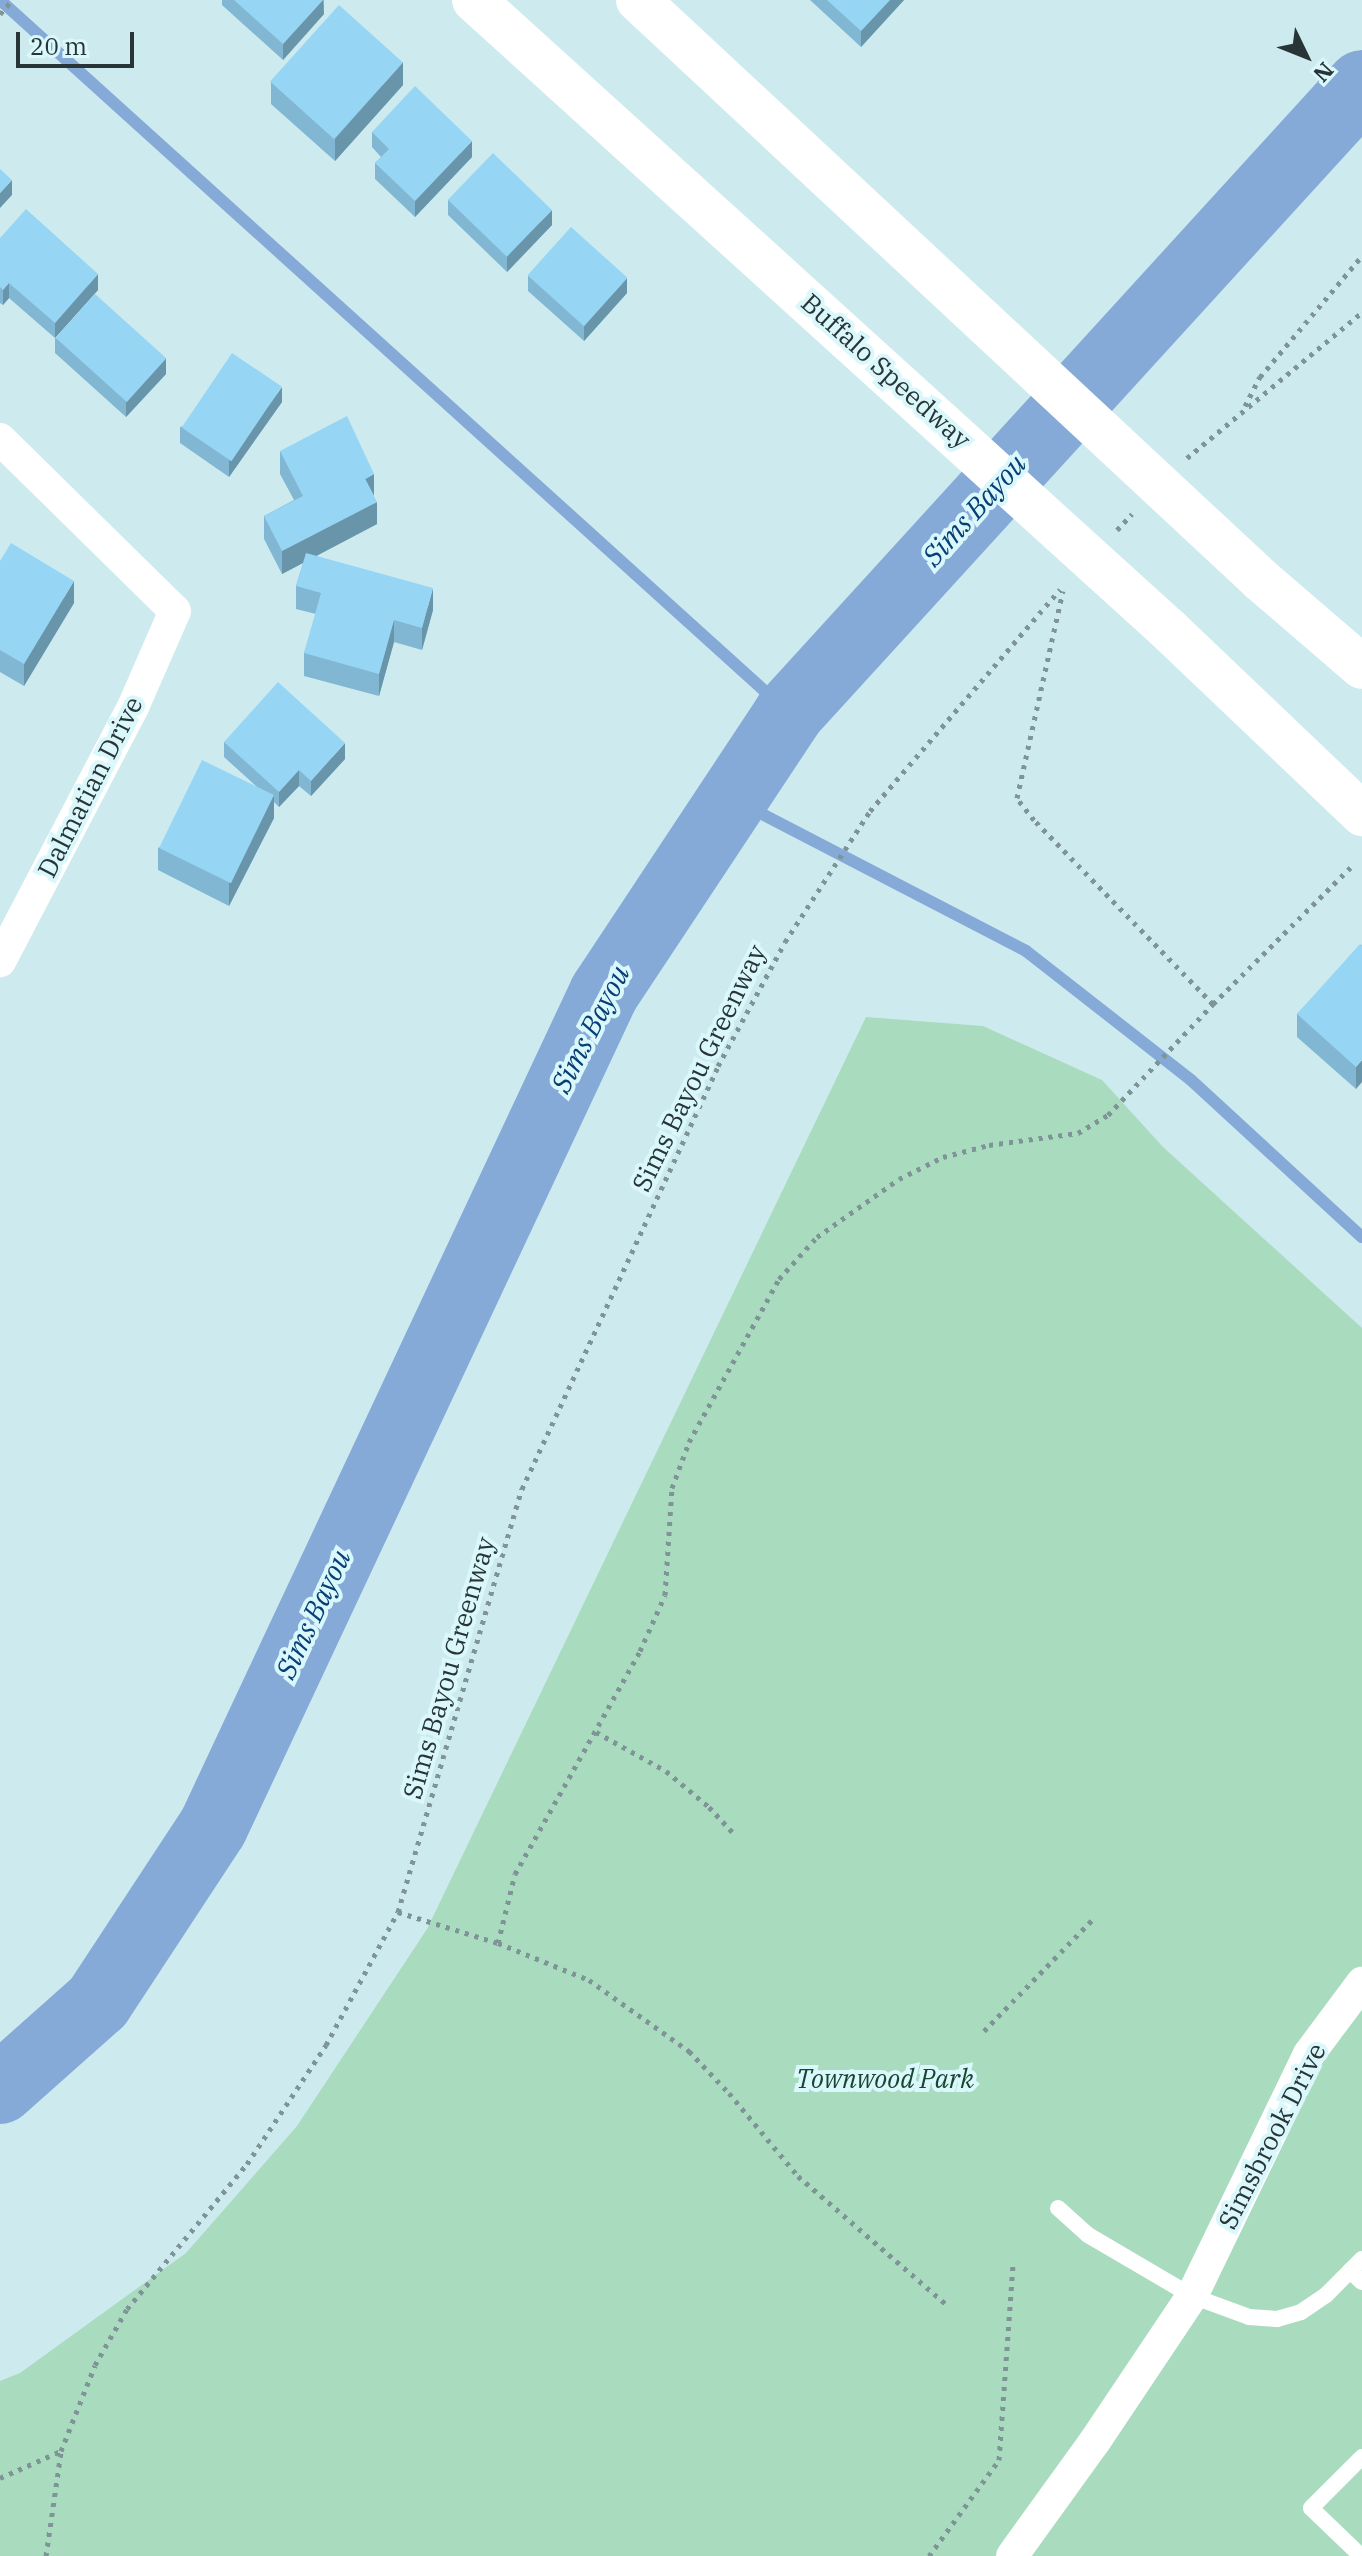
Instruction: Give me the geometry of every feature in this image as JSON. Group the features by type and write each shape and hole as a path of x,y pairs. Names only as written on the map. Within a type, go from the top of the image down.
{"main road":[{"name":"Buffalo Speedway","path":"474,0 1169,630 1362,814"},
{"path":"638,0 1261,580 1362,667"}],"street":[{"name":"Dalmatian Drive","path":"0,439 175,611 133,707 0,961"},
{"name":"Simsbrook Drive","path":"1012,2556 1095,2441 1192,2296 1309,2054 1362,1983"}],"lane":[{"path":"1058,2208 1088,2235 1192,2296 1249,2317 1277,2319 1301,2312 1358,2271"},
{"path":"1361,2556 1311,2508 1362,2457"}],"path":[{"path":"0,14 12,0"},
{"path":"1243,411 1260,377 1362,256"},
{"path":"1065,584 1017,798 1034,820 1213,1004"},
{"name":"Sims Bayou Greenway","path":"46,2556 61,2451 95,2365 127,2309 247,2164 326,2045 398,1912 522,1489 718,1066 818,887 870,811"},
{"path":"498,1943 515,1874 640,1651 665,1595 672,1488 689,1442 779,1279 817,1237 899,1179 943,1157 989,1145 1078,1133 1108,1115 1213,1004 1352,866"},
{"path":"596,1732 666,1771 709,1807 734,1834"},
{"path":"398,1912 498,1943 589,1980 689,2051 729,2093 798,2176 947,2305"},
{"path":"984,2031 1093,1919"},
{"path":"929,2556 999,2460 1013,2267"},
{"path":"0,2478 61,2451"}],"green space":[{"name":"Townwood Park","path":"866,1017 983,1026 1102,1080 1163,1147 1362,1328 1362,2556 0,2556 0,2381 20,2373 186,2253 297,2126 427,1929"}],"building":[{"path":"234,0 323,0 283,44"},
{"path":"827,0 890,0 861,31"},
{"path":"339,5 403,63 334,139 270,82"},
{"path":"415,86 472,141 415,201 375,163 389,149 372,132"},
{"path":"493,153 552,210 507,257 448,200"},
{"path":"0,169 12,180 0,193"},
{"path":"26,209 98,274 55,323 9,283 3,290 0,287 0,238"},
{"path":"571,227 627,278 584,326 528,275"},
{"path":"95,294 166,358 127,402 56,338"},
{"path":"232,353 282,387 231,461 182,428"},
{"path":"347,416 374,474 365,479 377,502 282,551 264,516 303,496 280,451"},
{"path":"11,543 74,581 24,664 0,650 0,561"},
{"path":"306,553 433,588 422,628 394,620 379,674 304,653 321,593 296,586"},
{"path":"278,682 345,743 311,781 299,770 279,792 224,742"},
{"path":"202,760 274,795 231,883 159,848"},
{"path":"1360,944 1362,1060 1356,1067 1297,1014"}],"waterway":[{"path":"0,0 789,713"},
{"name":"Sims Bayou","path":"0,2089 98,2002 213,1827 604,993 789,713 1362,85"},
{"path":"733,799 1026,951 1191,1080 1362,1237"}]}
